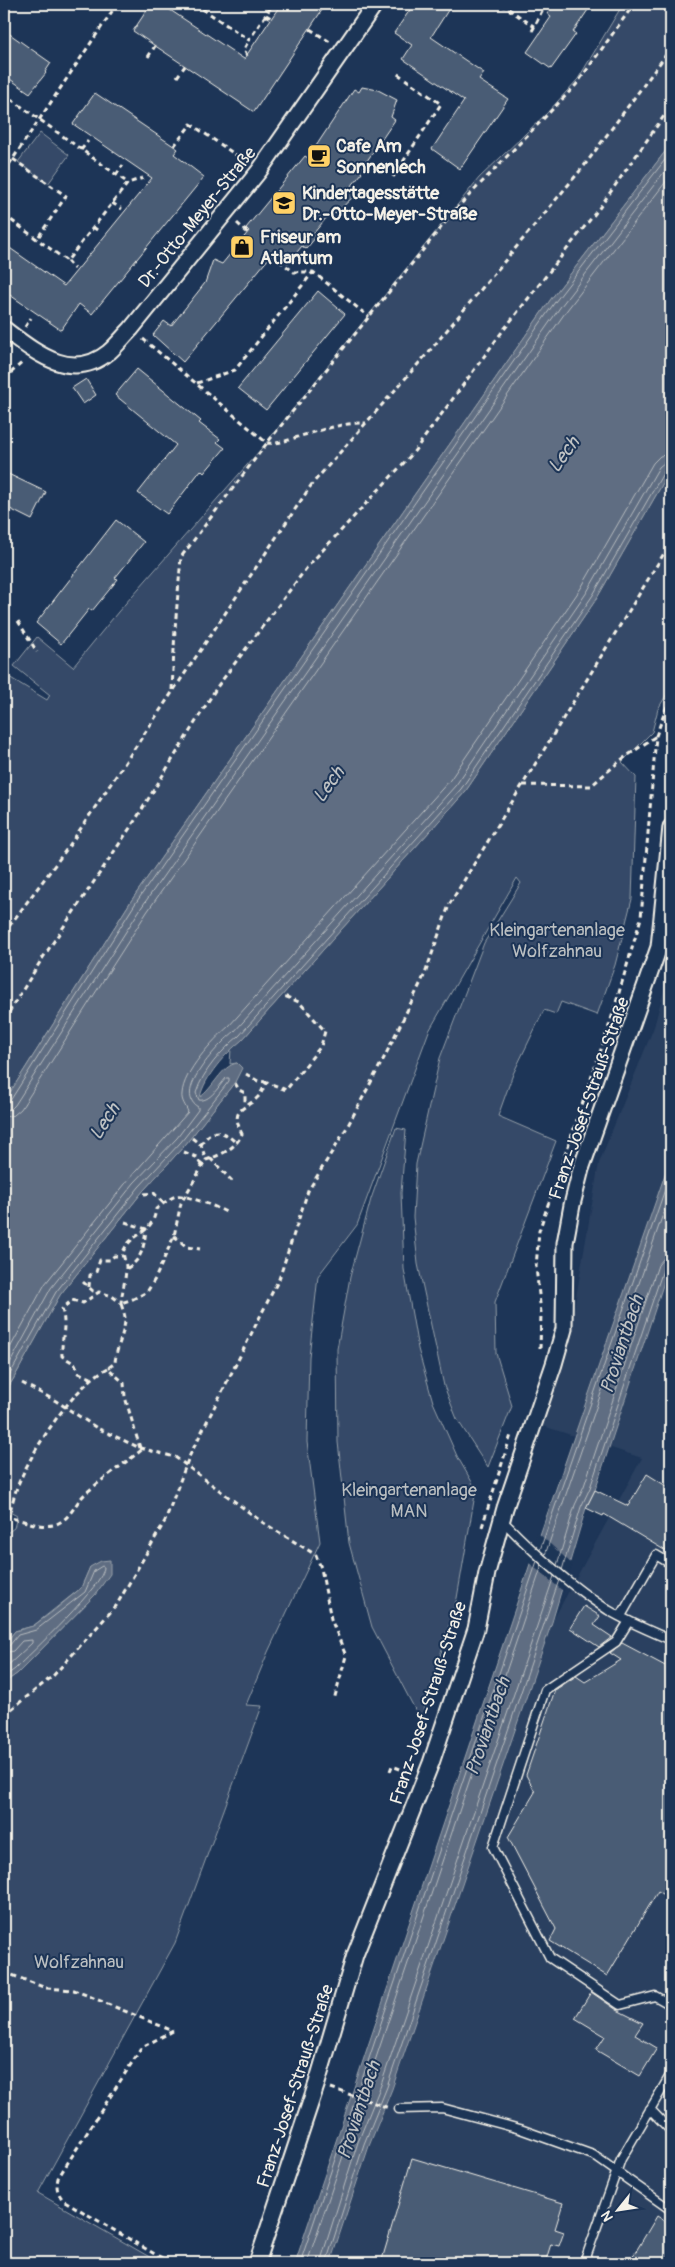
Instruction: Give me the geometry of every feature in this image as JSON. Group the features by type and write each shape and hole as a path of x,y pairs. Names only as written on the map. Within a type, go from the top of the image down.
{"street":[{"name":"Dr.-Otto-Meyer-Straße","path":"4,330 54,362 71,365 90,362 108,352 131,329 259,171 375,4"},
{"name":"Franz-Josef-Strauß-Straße","path":"256,2263 317,2083 355,1955 432,1762 476,1629 487,1573 502,1520 554,1364 564,1329 565,1243 581,1169 665,948 671,828"}],"lane":[{"path":"502,1520 522,1541 582,1591 629,1621 671,1640"},
{"path":"620,1616 656,1555 671,1564"},
{"path":"629,1621 616,1642 545,1690 493,1847 550,1958 620,2005 655,1996 671,2005"},
{"path":"584,2263 615,2171 671,2074"},
{"path":"399,2109 442,2108 520,2129 593,2154 671,2210"},
{"path":"650,2109 671,2131"}],"path":[{"path":"4,172 116,4"},
{"path":"195,4 249,40"},
{"path":"247,56 244,49 249,40 273,4 278,8"},
{"path":"501,4 534,29 541,18 541,11 546,4"},
{"path":"172,692 181,557 267,443 456,209 576,85 634,4"},
{"path":"266,15 271,18"},
{"path":"310,29 343,51"},
{"path":"148,57 155,46"},
{"path":"4,933 69,846 312,484 427,354 584,166 671,48"},
{"path":"177,77 185,66"},
{"path":"393,177 441,104 395,72"},
{"path":"4,94 128,183"},
{"path":"4,1020 42,959 136,819 217,688 308,566 413,453 502,332 600,207 671,106"},
{"path":"174,146 191,124 259,171"},
{"path":"81,150 88,141"},
{"path":"13,159 66,196 37,239"},
{"path":"4,160 9,164"},
{"path":"116,175 123,165"},
{"path":"67,261 128,183 143,178"},
{"path":"112,203 122,209"},
{"path":"4,215 67,261 74,269"},
{"path":"93,227 100,232"},
{"path":"272,255 294,272 313,272 369,317"},
{"path":"197,383 235,370 313,272"},
{"path":"131,329 267,443 280,444 354,422 366,423"},
{"path":"4,379 35,351"},
{"path":"4,1715 53,1676 116,1606 164,1521 186,1466 279,1279 308,1191 346,1129 385,1056 425,974 449,905 671,542"},
{"path":"18,621 37,652"},
{"name":"Franz-Josef-Strauß-Straße","path":"540,1351 541,1314 536,1267 539,1231 610,1023 641,918 647,864 650,796 656,736 671,695"},
{"path":"522,784 591,786 621,760 656,736"},
{"path":"246,1074 258,1081 267,1082 286,1090 321,1046 325,1031 299,1002 284,996"},
{"path":"121,1303 147,1292 174,1236 182,1203 202,1166 208,1159 222,1154 238,1144 242,1134 237,1124 237,1115 245,1104 258,1096 267,1082"},
{"path":"235,1084 239,1090 245,1093 245,1104"},
{"path":"201,1145 206,1137 215,1132 227,1133 238,1144"},
{"path":"192,1138 201,1145 208,1159 232,1182"},
{"path":"184,1152 196,1157 202,1166"},
{"path":"144,1194 154,1193 164,1204"},
{"path":"4,1521 8,1518 20,1479 33,1454 66,1407 91,1378 115,1363 116,1349 123,1331 125,1318 121,1303 126,1269 125,1248 146,1229 155,1216 156,1209 176,1196 186,1196 226,1212"},
{"path":"124,1222 146,1229"},
{"path":"126,1269 134,1264 144,1249 146,1229"},
{"path":"174,1236 187,1247 200,1249"},
{"path":"89,1287 90,1276 96,1272 100,1260 110,1260 114,1256 124,1256"},
{"path":"83,1282 99,1292 112,1296 121,1303"},
{"path":"91,1378 79,1373 75,1364 62,1356 66,1324 62,1309 72,1300 83,1303 99,1292"},
{"path":"108,1368 124,1383 125,1397 142,1449"},
{"path":"22,1383 66,1407 97,1428 142,1449 175,1457 262,1522 316,1555 321,1568 331,1619 346,1656 334,1700"},
{"path":"8,1518 20,1519 37,1525 54,1525 68,1518 84,1494 142,1449"},
{"path":"390,1771 392,1766 419,1776"},
{"path":"4,1972 46,1988 74,1990 173,2031 142,2047 58,2178 56,2186 63,2200 158,2256 175,2263"},
{"path":"348,2093 387,2108"}],"shaded area":[{"path":"671,964 671,2263 330,2263 369,2146 392,2089 552,1622 642,1458 537,1424 565,1362 599,1163 654,1027"}],"green space":[{"path":"623,4 671,4 671,144 551,299 131,901 4,1102 4,674 47,700 50,695 14,666 37,637 73,667 118,612 261,449 479,178 547,113 578,79"},
{"path":"40,133 69,155 48,184 18,162"},
{"path":"671,469 671,687 658,709 652,732 622,762 636,777 632,899 615,965 597,1015 561,1002 556,1014 544,1010 513,1074 498,1116 556,1141 495,1302 496,1353 512,1406 488,1467 457,1419 444,1386 418,1264 413,1217 416,1164 440,1058 484,943 521,883 517,878 429,1031 357,1225 318,1276 309,1357 307,1442 320,1542 268,1652 246,1705 262,1706 175,1943 38,2193 160,2263 4,2263 4,1683 18,1673 95,1595 90,1567 81,1588 33,1626 15,1631 4,1645 4,1535 14,1528 17,1516 6,1510 4,1512 4,1394 60,1295 143,1191 185,1145 235,1082 237,1063 230,1064 231,1049 242,1040 465,792 597,598"},
{"name":"Kleingartenanlage MAN","path":"396,1128 406,1130 401,1193 404,1269 418,1349 433,1402 457,1456 476,1489 457,1598 421,1721 372,1627 349,1543 338,1442 337,1349 350,1277 371,1199"}],"water":[{"name":"Lech","path":"671,144 671,469 597,598 465,792 242,1040 216,1066 206,1081 200,1097 226,1068 237,1063 242,1068 235,1082 185,1145 143,1191 60,1295 4,1394 4,1102 131,901 551,299"},
{"name":"Proviantbach","path":"671,1157 671,1261 595,1490 586,1508 552,1622 392,2089 369,2146 330,2263 295,2263 531,1561"},
{"path":"110,1560 110,1574 95,1595 18,1673 4,1683 4,1645 15,1631 33,1626 52,1612 81,1588 90,1567 101,1561"}],"pier":[{"path":"538,1533 572,1564 563,1591 528,1562"}],"building":[{"path":"151,4 161,4 244,59 281,4 326,4 254,112 133,31"},
{"path":"414,4 452,4 431,37 484,73 479,80 508,99 460,169 432,149 464,101 403,59 412,45 394,33"},
{"path":"554,4 592,4 573,32 576,34 551,69 527,52 551,17 547,14"},
{"path":"4,30 51,63 46,73 30,93 4,75"},
{"path":"362,87 378,90 397,100 391,117 395,120 360,171 362,173 350,188 356,194 335,214 332,211 313,234 316,237 306,249 302,246 288,263 274,252 183,362 153,335 164,321 171,326 205,283 213,260 222,264 249,231 246,228 305,156 308,158 354,89 359,92"},
{"path":"95,93 178,149 174,154 204,177 92,314 79,304 61,330 4,291 4,244 64,286 152,178 73,124"},
{"path":"318,291 345,314 266,410 238,388"},
{"path":"137,369 201,421 199,423 220,439 217,442 225,448 204,473 201,470 167,514 138,493 176,445 115,395"},
{"path":"86,379 96,395 83,404 72,388"},
{"path":"4,472 46,492 32,520 4,506"},
{"path":"116,520 144,542 115,578 118,579 92,611 89,609 61,644 36,623"},
{"path":"647,1474 671,1489 671,1554 604,1514 603,1516 586,1508 595,1490 628,1506"},
{"path":"584,1606 600,1616 594,1625 612,1637 599,1647 570,1628"},
{"path":"622,1643 671,1669 671,1899 658,1891 607,1976 550,1941 556,1929 508,1837 535,1792 526,1775 555,1690 576,1676 585,1682 621,1660 610,1653"},
{"path":"591,1992 617,2010 643,2023 635,2035 657,2048 640,2076 596,2050 605,2036 575,2018"},
{"path":"412,2158 563,2203 555,2229 564,2232 559,2246 551,2244 545,2263 381,2263"},
{"path":"657,2216 671,2225 671,2263 629,2263"}],"place":[{"name":"Cafe Am Sonnenlech","path":"319,156"},
{"name":"Kindertagesstätte Dr.-Otto-Meyer-Straße","path":"284,203"},
{"name":"Friseur am Atlantum","path":"242,247"}],"park label":[{"name":"Kleingartenanlage Wolfzahnau","path":"557,940"},
{"name":"Wolfzahnau","path":"79,1962"}]}
